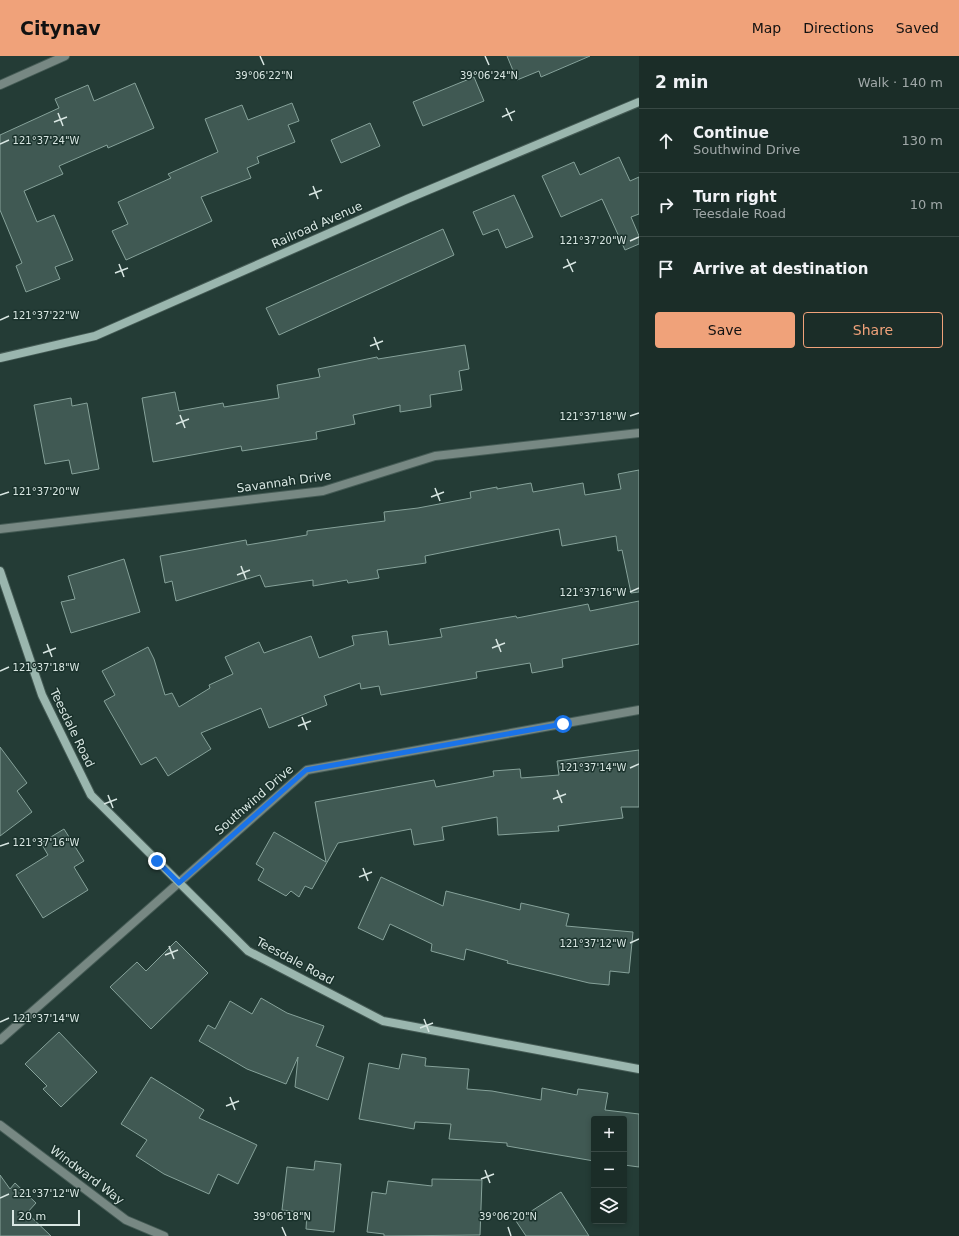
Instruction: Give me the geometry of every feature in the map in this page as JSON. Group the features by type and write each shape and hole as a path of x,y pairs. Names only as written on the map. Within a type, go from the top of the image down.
{"street":[{"path":"0,85 66,56"},
{"name":"Railroad Avenue","path":"0,358 94,336 407,199 639,102"},
{"name":"Savannah Drive","path":"0,529 323,491 435,456 639,433"},
{"name":"Teesdale Road","path":"0,570 42,695 91,794 248,951 383,1021 639,1069"},
{"name":"Southwind Drive","path":"0,1040 306,770 639,710"},
{"name":"Windward Way","path":"0,1125 126,1220 164,1236"}],"building":[{"path":"507,56 590,56 541,77 539,71 517,80"},
{"path":"474,77 484,101 423,126 413,102"},
{"path":"135,83 154,128 108,148 107,145 59,166 63,174 24,191 37,222 54,215 73,260 55,267 60,279 26,292 16,266 22,263 0,210 0,135 59,108 55,99 88,85 94,101"},
{"path":"292,103 299,121 288,125 295,142 257,157 259,163 247,168 251,178 201,197 212,221 126,260 112,231 128,224 118,202 171,178 168,174 218,152 205,119 242,105 248,120"},
{"path":"370,123 380,146 341,163 331,140"},
{"path":"619,157 630,181 639,177 639,214 631,217 639,236 639,244 625,250 602,199 561,217 542,176 574,162 580,175"},
{"path":"514,195 533,237 506,248 498,229 483,235 473,212"},
{"path":"443,229 454,255 279,335 266,308"},
{"path":"465,345 469,369 459,371 462,390 430,395 431,407 400,412 400,405 353,415 355,424 316,432 317,439 242,451 241,446 153,462 142,398 175,392 179,411 223,403 224,407 279,398 277,385 320,377 318,369 377,357 378,359"},
{"path":"71,398 72,406 87,403 99,469 72,474 69,460 45,464 34,405"},
{"path":"639,470 639,592 631,593 622,550 618,551 616,536 562,546 559,529 425,556 426,563 377,570 379,578 348,583 347,580 313,586 313,580 265,587 260,575 176,601 172,581 165,583 160,556 246,540 247,545 307,535 307,531 385,521 384,512 418,508 471,498 470,492 497,487 497,489 531,483 533,492 583,483 585,495 621,489 618,474"},
{"path":"124,559 140,612 71,633 61,602 75,599 68,576"},
{"path":"639,601 639,644 562,659 563,667 532,673 530,663 476,672 477,678 381,695 379,686 361,689 360,683 324,696 327,705 269,728 261,708 201,733 211,749 168,776 156,757 141,765 104,701 115,695 102,671 148,647 154,659 165,695 172,693 179,707 210,688 209,685 233,674 225,657 259,642 264,653 311,636 319,658 354,645 352,636 387,631 389,645 442,637 440,629 516,616 517,618 588,604 590,611"},
{"path":"0,747 27,783 17,791 32,812 0,836"},
{"path":"639,750 639,807 621,807 623,818 558,826 559,831 498,835 497,817 442,827 444,840 414,845 411,829 338,843 312,889 305,886 299,897 291,891 286,896 258,880 264,869 256,864 274,832 326,862 315,802 434,780 436,787 494,776 493,771 520,769 521,778 559,775 557,761"},
{"path":"64,829 84,861 74,867 88,890 43,918 16,875 48,855 41,843"},
{"path":"381,877 443,906 446,891 520,910 521,903 569,914 566,926 633,932 629,973 610,971 609,985 589,983 507,963 508,961 466,949 464,960 431,951 432,944 390,924 383,940 358,928"},
{"path":"176,941 208,973 151,1029 110,987 137,962 146,971"},
{"path":"261,998 287,1013 324,1026 316,1046 344,1057 328,1100 295,1087 298,1057 286,1084 247,1069 199,1041 208,1025 215,1029 230,1001 252,1014"},
{"path":"59,1032 97,1072 61,1107 43,1089 47,1086 25,1064"},
{"path":"402,1054 426,1058 425,1066 469,1069 467,1089 492,1091 541,1100 542,1088 577,1095 578,1089 608,1093 605,1110 639,1114 639,1167 627,1165 627,1116 591,1116 591,1160 507,1146 507,1143 449,1139 451,1124 415,1122 414,1129 359,1119 369,1063 399,1069"},
{"path":"151,1077 204,1110 199,1118 257,1145 238,1184 218,1174 209,1194 164,1174 136,1156 147,1140 121,1124"},
{"path":"315,1161 341,1164 334,1232 306,1229 307,1213 282,1210 287,1167 314,1170"},
{"path":"0,1175 10,1189 15,1183 36,1203 27,1213 51,1236 0,1236"},
{"path":"432,1179 482,1180 480,1235 384,1236 384,1234 367,1232 372,1192 386,1194 388,1181 432,1186"},
{"path":"561,1192 589,1236 526,1236 516,1221"}],"route":[{"path":"157,861 179,883 306,770 563,724"}]}
